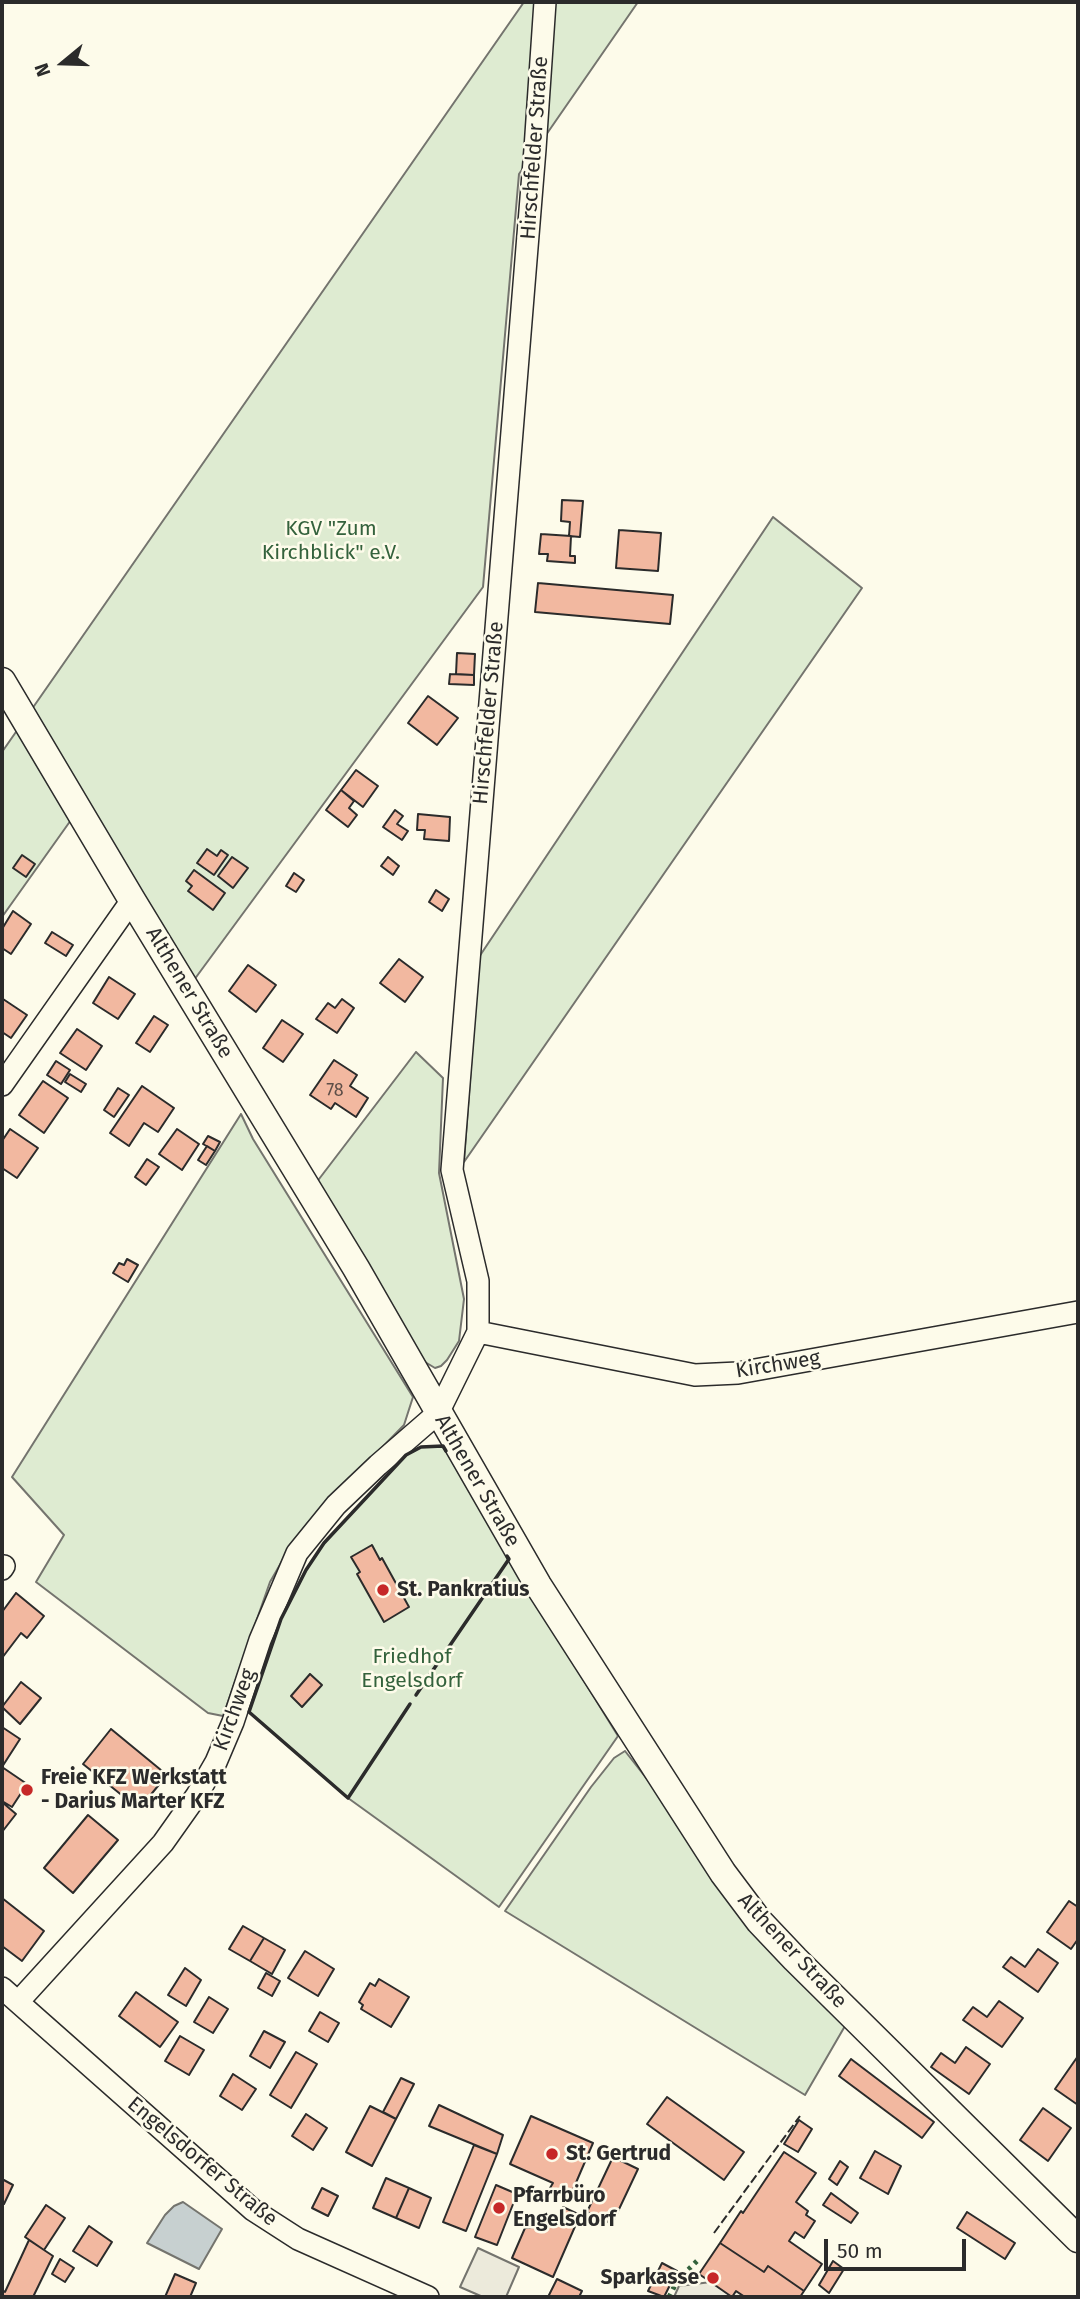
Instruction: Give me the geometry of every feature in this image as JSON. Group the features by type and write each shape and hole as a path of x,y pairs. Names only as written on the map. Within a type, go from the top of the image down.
{"main road":[{"name":"Althener Straße","path":"2,681 356,1268 538,1585 723,1873 759,1921 1078,2239"}],"street":[{"name":"Hirschfelder Straße","path":"438,1413 478,1332 478,1281 452,1170 536,149 545,2"},
{"path":"2,1085 132,900"},
{"name":"Kirchweg","path":"478,1332 706,1375 738,1373 1078,1312"},
{"name":"Kirchweg","path":"10,1995 163,1843 197,1795 216,1762 233,1722 261,1640 297,1553 336,1505 438,1413"},
{"name":"Engelsdorfer Straße","path":"10,1995 253,2210 298,2239 428,2297"}],"green space":[{"name":"KGV \"Zum Kirchblick\" e.V.","path":"524,2 638,2 519,174 483,587 194,980 71,820 2,917 2,752"},
{"path":"773,517 862,588 464,1162 479,957"},
{"path":"416,1052 443,1078 439,1173 464,1299 459,1341 447,1360 435,1368 425,1362 316,1183"},
{"path":"241,1114 253,1139 413,1397 404,1425 306,1525 289,1549 270,1582 223,1716 208,1713 36,1582 64,1535 12,1477"},
{"name":"Friedhof Engelsdorf","path":"443,1446 618,1736 499,1907 348,1798 249,1712 281,1619 306,1570 324,1543 406,1455 421,1447"},
{"path":"625,1751 654,1788 706,1867 845,2026 805,2095 505,1911 591,1787 614,1758"}],"shaded area":[{"path":"183,2202 222,2229 199,2269 147,2243 165,2215"},
{"path":"478,2248 519,2267 506,2297 483,2297 460,2287"},
{"path":"711,2282 732,2296 736,2291 745,2297 674,2297 679,2286"}],"building":[{"path":"562,500 583,501 580,537 569,536 570,522 561,521"},
{"path":"619,530 661,533 658,571 616,568"},
{"path":"541,534 571,536 570,556 575,556 575,563 547,561 548,554 539,554"},
{"path":"538,583 673,595 670,624 535,612"},
{"path":"457,653 475,654 474,675 456,674"},
{"path":"450,674 474,675 474,685 449,684"},
{"path":"428,696 458,718 437,745 408,723"},
{"path":"356,770 378,786 363,807 341,790"},
{"path":"341,790 354,801 349,808 357,815 348,827 326,810"},
{"path":"395,810 403,816 397,824 408,831 402,840 383,827"},
{"path":"418,814 450,817 449,841 424,839 425,830 417,830"},
{"path":"207,849 217,856 221,850 228,855 214,875 197,863"},
{"path":"22,855 35,864 26,877 13,868"},
{"path":"232,857 248,868 233,888 218,876"},
{"path":"388,857 399,866 393,875 381,866"},
{"path":"194,870 225,893 213,910 188,891 192,886 186,881"},
{"path":"294,873 304,880 296,892 286,886"},
{"path":"436,890 449,899 442,911 429,902"},
{"path":"13,911 31,924 11,954 2,948 2,929"},
{"path":"52,932 73,945 66,956 45,943"},
{"path":"399,959 423,977 405,1002 380,983"},
{"path":"248,965 276,985 256,1012 229,991"},
{"path":"109,977 135,994 118,1019 93,1003"},
{"path":"3,999 27,1015 11,1038 2,1032"},
{"path":"342,999 354,1008 337,1033 316,1019 328,1003 335,1008"},
{"path":"154,1016 168,1025 150,1052 136,1043"},
{"path":"282,1020 303,1034 283,1062 263,1048"},
{"path":"77,1029 102,1046 86,1070 60,1053"},
{"path":"334,1060 357,1075 350,1086 368,1098 356,1117 335,1103 331,1109 310,1095"},
{"path":"56,1061 70,1070 61,1084 47,1075"},
{"path":"70,1074 86,1084 81,1092 65,1082"},
{"path":"43,1081 68,1098 44,1133 19,1115"},
{"path":"142,1086 174,1108 158,1132 144,1123 129,1146 110,1133"},
{"path":"118,1088 129,1095 114,1117 104,1110"},
{"path":"10,1129 38,1148 17,1178 2,1168 2,1141"},
{"path":"177,1129 199,1144 182,1170 159,1154"},
{"path":"208,1136 220,1142 215,1151 203,1144"},
{"path":"207,1146 215,1151 206,1165 198,1160"},
{"path":"147,1159 159,1167 146,1185 135,1177"},
{"path":"127,1259 138,1265 128,1282 113,1273 119,1263 124,1265"},
{"name":"St. Pankratius","path":"372,1545 409,1607 384,1622 357,1574 360,1572 351,1557"},
{"path":"16,1593 44,1616 27,1638 21,1633 2,1658 2,1612"},
{"path":"310,1674 322,1685 302,1707 291,1696"},
{"path":"21,1682 41,1698 20,1724 2,1707"},
{"path":"2,1727 20,1739 2,1767"},
{"path":"111,1729 167,1775 139,1809 83,1764"},
{"path":"2,1767 27,1784 12,1807 2,1801"},
{"path":"2,1802 16,1814 2,1832"},
{"path":"88,1815 118,1840 73,1893 44,1868"},
{"path":"2,1898 44,1931 22,1961 2,1946"},
{"path":"1069,1901 1078,1907 1078,1939 1071,1949 1047,1932"},
{"path":"243,1926 264,1938 250,1961 229,1949"},
{"path":"264,1938 285,1950 272,1974 250,1961"},
{"path":"1038,1949 1058,1963 1038,1992 1003,1967 1011,1957 1025,1967"},
{"path":"305,1951 334,1969 318,1996 288,1978"},
{"path":"185,1968 201,1980 186,2006 168,1995"},
{"path":"266,1973 280,1981 272,1996 258,1988"},
{"path":"379,1979 409,1997 391,2027 361,2009 363,2005 359,2002 370,1983 375,1986"},
{"path":"136,1992 178,2022 160,2047 119,2016"},
{"path":"209,1997 228,2009 213,2033 194,2022"},
{"path":"999,2001 1023,2018 1002,2047 963,2020 973,2007 987,2017"},
{"path":"320,2012 339,2023 328,2042 309,2031"},
{"path":"264,2031 285,2042 270,2068 250,2056"},
{"path":"180,2036 204,2050 189,2075 165,2061"},
{"path":"966,2047 990,2064 969,2094 931,2067 941,2053 955,2063"},
{"path":"296,2052 317,2064 291,2108 270,2095"},
{"path":"1078,2056 1078,2105 1055,2089"},
{"path":"851,2059 934,2122 922,2138 839,2076"},
{"path":"233,2074 256,2089 242,2110 220,2096"},
{"path":"401,2078 414,2084 396,2119 383,2112"},
{"path":"667,2097 744,2152 724,2180 647,2124"},
{"path":"439,2105 503,2135 497,2154 429,2126"},
{"path":"370,2106 396,2119 372,2166 346,2152"},
{"path":"1043,2108 1071,2128 1048,2161 1020,2140"},
{"path":"306,2114 327,2128 313,2150 292,2136"},
{"name":"St. Gertrud","path":"531,2116 593,2143 572,2192 565,2188 562,2194 550,2188 553,2183 510,2164"},
{"path":"799,2120 812,2129 798,2152 784,2144"},
{"path":"474,2145 497,2154 466,2231 443,2222"},
{"path":"875,2151 901,2166 888,2194 860,2178"},
{"path":"784,2152 816,2173 796,2202 808,2211 806,2215 815,2221 804,2238 795,2232 789,2241 822,2264 804,2291 768,2266 764,2272 720,2243"},
{"path":"613,2157 638,2169 612,2224 587,2212"},
{"path":"840,2161 848,2167 837,2185 829,2179"},
{"path":"386,2178 409,2188 396,2218 373,2208"},
{"path":"2,2179 13,2185 4,2204 2,2203"},
{"name":"Pfarrbüro Engelsdorf","path":"496,2185 517,2194 497,2245 475,2237"},
{"path":"322,2188 338,2196 328,2216 312,2208"},
{"path":"409,2188 431,2198 419,2228 396,2218"},
{"path":"831,2193 858,2213 851,2223 823,2205"},
{"path":"46,2205 65,2218 44,2250 25,2237"},
{"path":"563,2207 580,2215 553,2277 512,2258 525,2228 556,2224"},
{"path":"967,2212 1015,2243 1005,2259 957,2228"},
{"path":"89,2226 112,2242 97,2266 73,2251"},
{"path":"29,2240 53,2256 33,2297 2,2297 2,2290 5,2292"},
{"path":"720,2243 764,2272 768,2266 804,2291 800,2297 745,2297 736,2291 732,2297 699,2274"},
{"path":"60,2259 74,2268 65,2282 52,2274"},
{"path":"833,2261 844,2269 829,2293 819,2285"},
{"path":"662,2263 677,2271 664,2297 648,2291"},
{"path":"175,2274 196,2283 190,2297 165,2297"},
{"path":"557,2279 582,2291 579,2297 548,2297"}],"hedge":[{"path":"669,2297 677,2281 699,2259"}],"fence":[{"path":"714,2233 800,2116"}],"wall":[{"path":"410,1704 348,1798 249,1712 281,1619 306,1570 324,1543 406,1455 421,1447 443,1446 446,1451"},
{"path":"416,1695 509,1559 507,1556"}],"place":[{"name":"St. Pankratius","path":"383,1590"},
{"name":"Freie KFZ Werkstatt - Darius Marter KFZ","path":"27,1790"},
{"name":"St. Gertrud","path":"552,2154"},
{"name":"Pfarrbüro Engelsdorf","path":"499,2208"},
{"name":"Sparkasse","path":"713,2278"}]}
